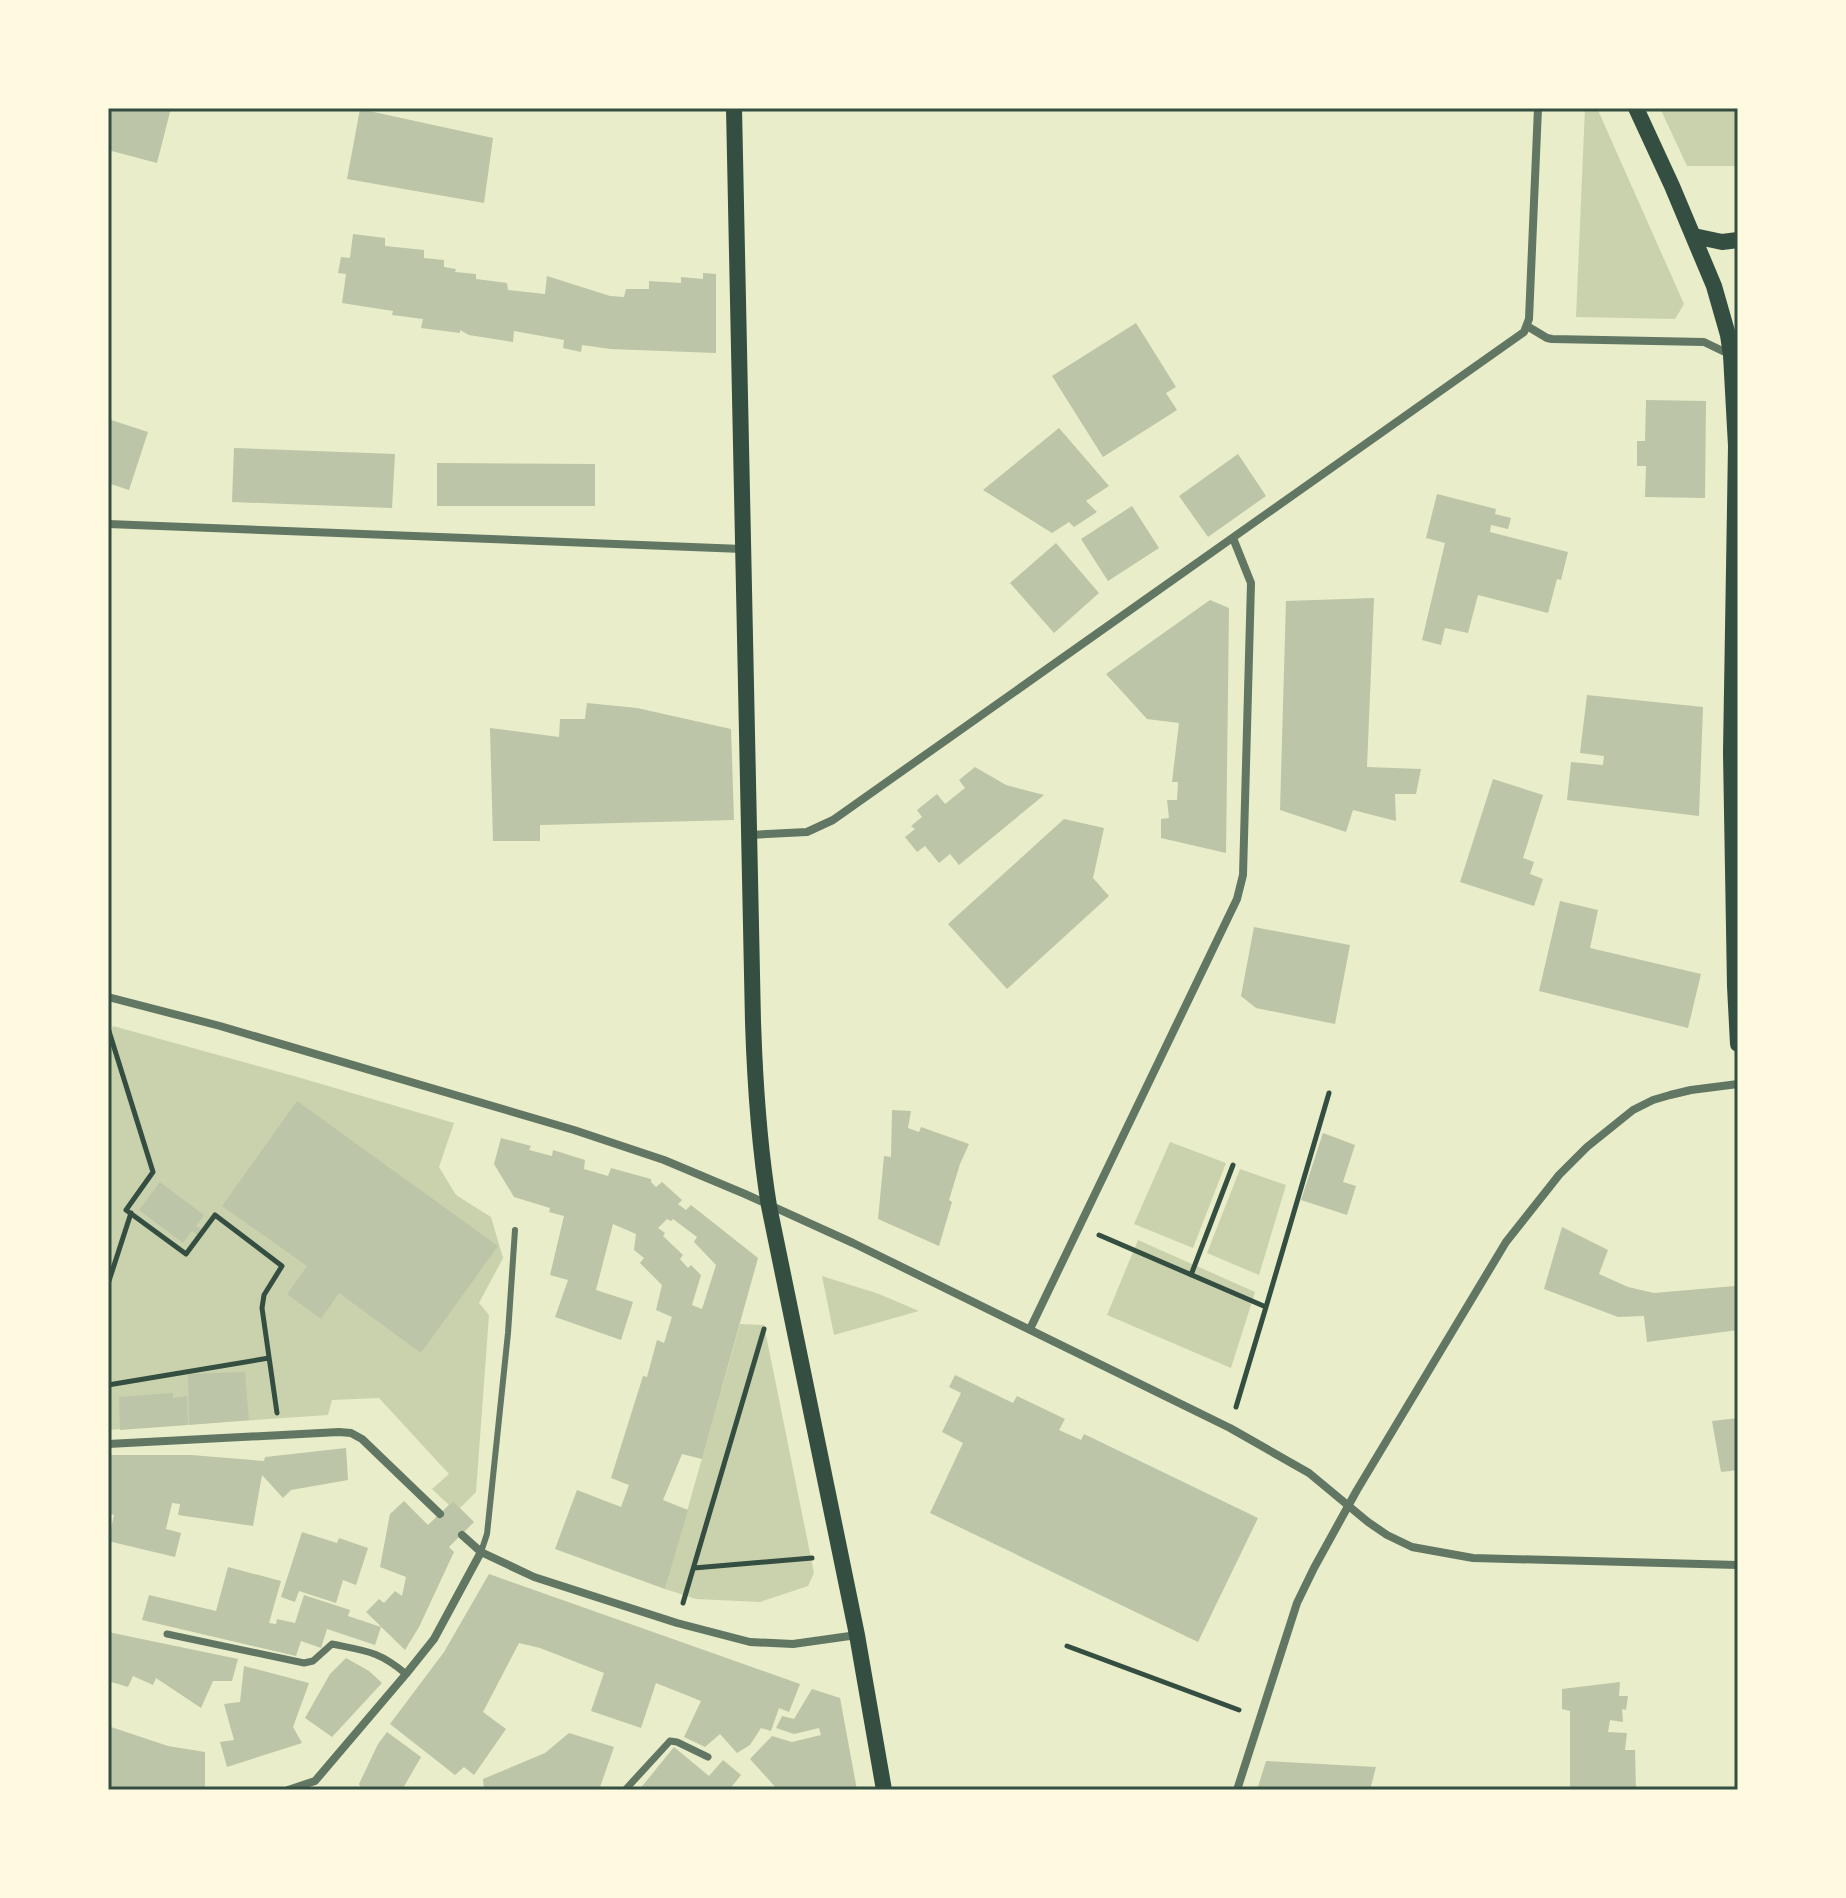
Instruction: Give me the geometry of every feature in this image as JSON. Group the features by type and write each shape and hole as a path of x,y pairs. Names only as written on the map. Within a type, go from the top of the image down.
{"main road":[{"path":"734,108 742,549 759,1138 769,1206 857,1635 884,1790"},
{"path":"1636,108 1694,236 1719,302 1735,358 1731,753 1738,1044"},
{"path":"1694,236 1722,242 1738,240"}],"street":[{"path":"750,835 807,832 833,820 1517,338 1529,319 1538,108"},
{"path":"1527,326 1552,339 1704,342 1735,358"},
{"path":"108,524 742,549"},
{"path":"1030,1329 1237,899 1243,875 1251,583 1233,538"},
{"path":"108,998 260,1038 631,1147 702,1174 853,1243 1230,1428 1309,1473 1368,1522 1412,1547 1473,1558 1738,1565"},
{"path":"1237,1790 1297,1603 1348,1505 1506,1242 1559,1175 1587,1147 1633,1110 1670,1095 1738,1084"},
{"path":"108,1444 351,1433 376,1451 440,1514"},
{"path":"462,1535 481,1552 534,1577 677,1623 750,1642 793,1644 857,1635"},
{"path":"288,1790 315,1781 406,1674 434,1639 481,1552"},
{"path":"167,1634 304,1663 313,1661 332,1644 369,1651 389,1660 406,1674"},
{"path":"625,1790 670,1741 708,1757"},
{"path":"315,1781 320,1790"}],"lane":[{"path":"481,1552 487,1534 508,1333 515,1230"}],"path":[{"path":"108,1028 153,1172 126,1210 186,1254 215,1215 282,1266 264,1295 262,1308 278,1418"},
{"path":"1230,1428 1329,1093"},
{"path":"1191,1275 1233,1165"},
{"path":"108,1284 131,1213"},
{"path":"1080,1226 1266,1307"},
{"path":"677,1623 765,1326"},
{"path":"108,1385 269,1358"},
{"path":"694,1568 841,1555"},
{"path":"1067,1646 1260,1717"}],"green space":[{"path":"1585,108 1597,108 1684,304 1675,319 1576,317"},
{"path":"1660,108 1738,108 1738,166 1687,166"},
{"path":"113,1026 454,1123 439,1167 456,1195 491,1217 503,1258 479,1303 489,1315 476,1492 460,1508 453,1501 449,1505 432,1489 449,1474 379,1398 332,1400 328,1415 108,1430 108,1039"},
{"path":"1170,1142 1226,1163 1193,1248 1134,1224"},
{"path":"1240,1169 1286,1185 1259,1275 1207,1253"},
{"path":"1138,1240 1255,1292 1231,1368 1107,1315"},
{"path":"822,1276 879,1294 919,1311 834,1335"},
{"path":"740,1324 764,1325 814,1573 808,1586 760,1602 696,1599 665,1589"}],"building":[{"path":"108,108 171,108 157,163 108,150"},
{"path":"360,109 493,138 484,203 347,179"},
{"path":"353,234 385,238 385,246 424,250 424,258 444,260 444,267 456,269 455,272 476,274 476,279 507,283 508,290 545,294 547,276 610,296 624,297 626,289 649,289 649,281 681,283 681,277 703,279 703,273 716,274 716,353 582,345 581,352 563,348 564,340 514,331 513,342 469,335 460,330 460,333 421,328 423,319 342,303 346,274 338,273 341,257 350,258"},
{"path":"1136,323 1176,387 1166,393 1177,410 1103,457 1052,376"},
{"path":"1646,400 1706,401 1705,498 1645,497 1646,466 1637,466 1637,441 1645,441"},
{"path":"108,419 148,432 129,490 108,483"},
{"path":"1059,428 1109,486 1086,501 1097,512 1074,527 1069,522 1052,533 983,490"},
{"path":"234,448 395,454 392,508 232,502"},
{"path":"1238,454 1266,496 1208,537 1179,496"},
{"path":"437,463 595,464 595,506 437,506"},
{"path":"1437,494 1496,509 1495,514 1511,518 1508,529 1491,525 1490,532 1568,552 1548,613 1478,595 1468,633 1445,628 1441,645 1422,640 1445,543 1426,538"},
{"path":"1132,506 1159,548 1108,581 1081,539"},
{"path":"1056,543 1099,593 1054,633 1010,583"},
{"path":"1374,598 1367,767 1421,769 1416,794 1395,794 1396,821 1353,810 1346,832 1280,810 1286,601"},
{"path":"1210,600 1229,608 1226,853 1161,838 1161,819 1169,818 1167,800 1177,800 1178,782 1172,782 1179,723 1147,719 1106,674"},
{"path":"1587,695 1703,707 1699,816 1567,800 1571,762 1603,765 1604,756 1580,753"},
{"path":"587,703 637,708 731,729 734,820 540,825 540,841 493,841 490,728 559,737 560,719 585,719"},
{"path":"975,767 1006,785 1044,795 959,865 950,854 939,863 925,846 917,852 905,837 915,829 911,826 922,817 917,810 937,794 945,804 965,788 959,780"},
{"path":"1493,779 1543,795 1523,858 1534,862 1530,874 1543,879 1534,906 1460,882"},
{"path":"1064,819 1104,828 1093,878 1109,896 1007,989 948,924"},
{"path":"1560,901 1598,910 1590,948 1701,974 1688,1028 1539,991"},
{"path":"1254,927 1350,945 1335,1024 1256,1008 1241,996"},
{"path":"297,1101 498,1246 421,1353 339,1293 321,1319 287,1294 307,1266 222,1206"},
{"path":"892,1110 911,1111 908,1128 919,1132 921,1127 969,1144 949,1200 952,1202 939,1246 878,1219 884,1156 891,1157"},
{"path":"1323,1133 1355,1145 1343,1182 1356,1186 1347,1215 1301,1200"},
{"path":"501,1138 531,1146 529,1150 552,1156 553,1150 585,1160 584,1169 608,1176 611,1168 651,1179 656,1187 662,1182 682,1200 678,1204 686,1210 691,1205 758,1258 702,1459 682,1454 663,1500 688,1510 665,1589 555,1549 577,1490 621,1507 629,1485 611,1478 643,1376 647,1377 657,1340 664,1343 672,1317 656,1310 662,1285 640,1263 644,1258 634,1250 636,1234 613,1224 596,1290 633,1302 621,1340 555,1317 568,1280 550,1275 564,1216 549,1212 550,1208 514,1197 494,1164","holes":["667,1219 673,1219 697,1237 694,1242 716,1265 702,1309 692,1305 701,1275 691,1265 688,1268 680,1259 683,1255 658,1228"]},
{"path":"160,1182 204,1215 196,1226 201,1229 197,1235 192,1231 183,1243 139,1210"},
{"path":"1562,1227 1608,1250 1599,1274 1628,1287 1654,1293 1735,1286 1738,1330 1647,1342 1644,1316 1618,1317 1544,1289"},
{"path":"245,1372 249,1420 189,1425 188,1374"},
{"path":"955,1375 1013,1403 1017,1396 1065,1419 1059,1430 1081,1440 1084,1434 1258,1518 1198,1642 930,1513 963,1443 942,1432 961,1393 949,1387"},
{"path":"173,1393 173,1398 187,1396 188,1425 120,1430 119,1397"},
{"path":"1738,1418 1738,1470 1721,1472 1712,1421"},
{"path":"346,1448 348,1480 291,1490 283,1498 262,1475 253,1526 178,1515 180,1504 172,1503 166,1529 181,1533 175,1557 108,1541 114,1515 108,1513 110,1455 191,1455 264,1461 265,1457"},
{"path":"404,1501 428,1525 453,1501 474,1522 449,1547 454,1552 405,1650 366,1612 379,1599 384,1603 395,1591 402,1596 406,1577 380,1567 390,1514"},
{"path":"302,1532 337,1543 339,1538 368,1548 356,1585 343,1580 336,1603 299,1591 295,1602 281,1597"},
{"path":"228,1567 281,1581 269,1623 276,1624 277,1619 295,1623 304,1595 350,1610 348,1616 381,1627 375,1645 327,1629 321,1648 301,1641 296,1656 142,1620 149,1595 216,1611"},
{"path":"489,1574 800,1684 789,1712 779,1708 771,1731 761,1728 750,1745 737,1753 720,1734 705,1747 684,1737 701,1701 656,1683 641,1728 591,1711 604,1673 519,1643 483,1712 506,1729 474,1775 464,1767 455,1775 390,1724 444,1652"},
{"path":"108,1632 238,1659 232,1681 213,1681 201,1708 156,1678 153,1685 133,1676 128,1687 108,1681"},
{"path":"346,1658 369,1671 382,1683 332,1737 305,1718 330,1674"},
{"path":"244,1666 309,1683 293,1727 302,1743 227,1767 220,1742 234,1740 224,1704 240,1702"},
{"path":"1620,1682 1619,1696 1628,1696 1626,1710 1622,1709 1623,1722 1610,1720 1608,1732 1627,1733 1625,1750 1635,1750 1636,1790 1570,1790 1570,1711 1562,1709 1562,1689"},
{"path":"812,1689 840,1698 857,1790 778,1790 750,1759 772,1736 792,1742 821,1735 819,1728 794,1734 776,1728 782,1716 794,1719"},
{"path":"108,1726 168,1746 205,1752 205,1790 108,1790"},
{"path":"387,1732 421,1757 402,1790 362,1790 359,1784"},
{"path":"569,1733 614,1747 599,1790 484,1790 483,1779 545,1753"},
{"path":"674,1747 709,1776 723,1760 741,1775 729,1790 639,1790"},
{"path":"1266,1761 1376,1767 1370,1790 1257,1790"}]}
